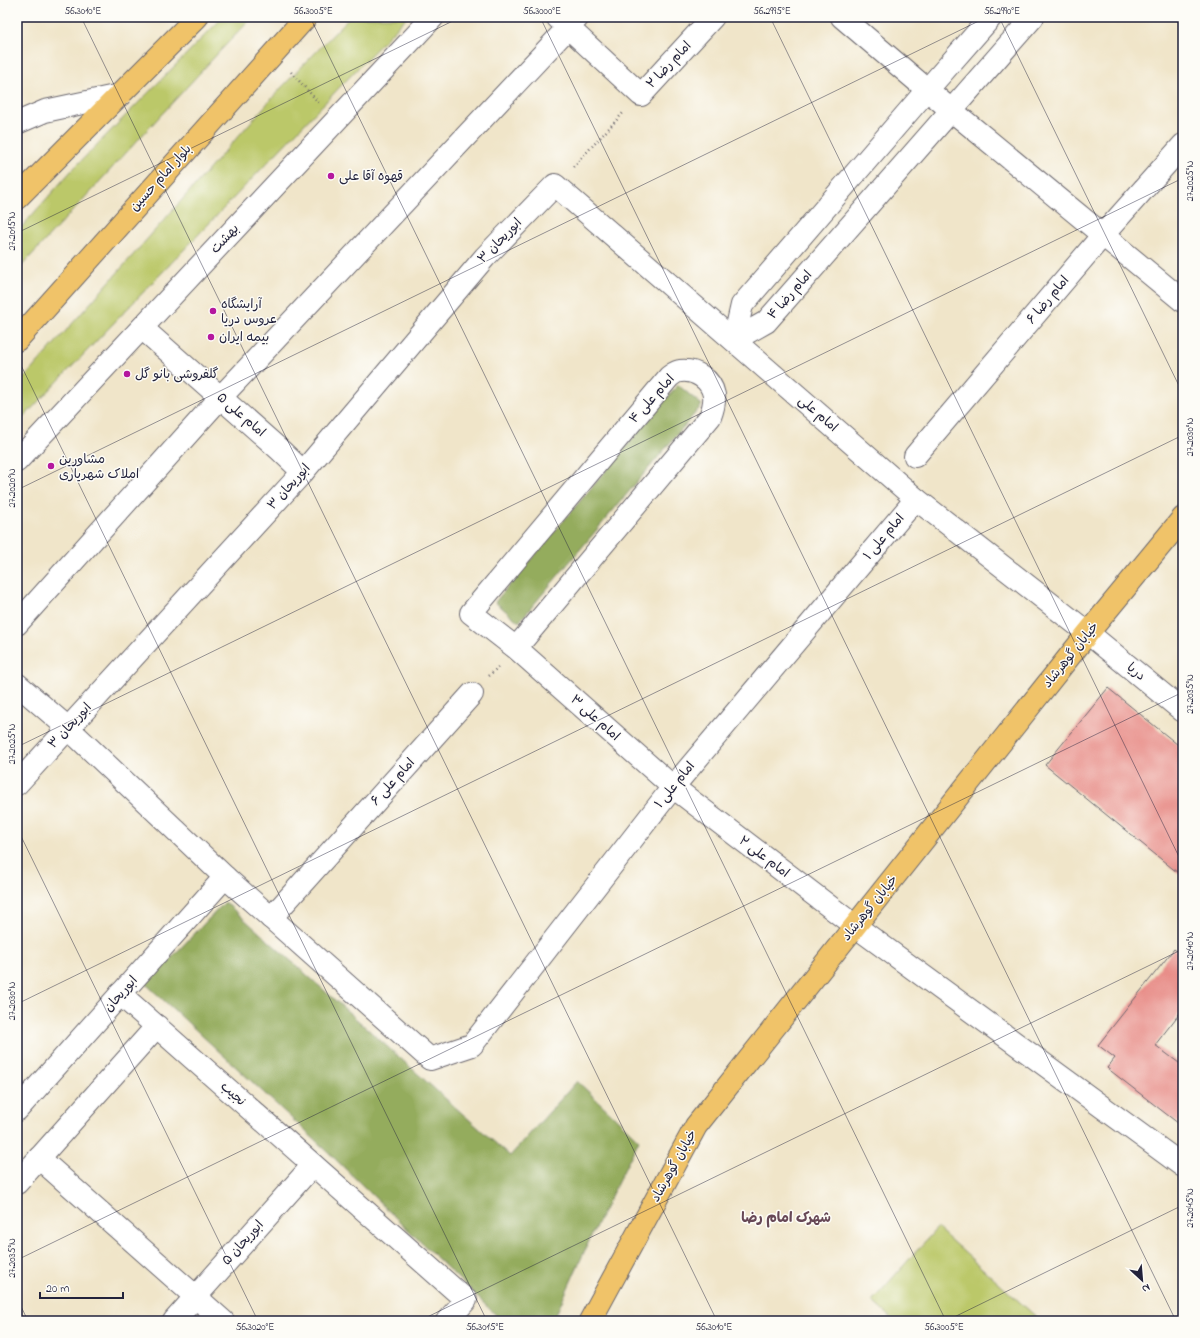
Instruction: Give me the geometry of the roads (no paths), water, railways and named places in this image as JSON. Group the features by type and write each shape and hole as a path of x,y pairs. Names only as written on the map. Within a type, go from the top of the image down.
{"main road":[{"path":"17,198 197,17"},
{"name":"بلوار امام حسین","path":"18,338 306,17"},
{"name":"خیابان گوهرشاد","path":"590,1321 696,1126 1088,633 1183,518"}],"street":[{"name":"بهشت","path":"17,461 433,17"},
{"name":"امام رضا ۲","path":"568,20 641,94 714,17"},
{"path":"842,17 1102,236 1183,301"},
{"path":"734,340 742,305 991,17"},
{"name":"امام رضا ۴","path":"734,340 766,322 1033,17"},
{"path":"17,624 220,398 568,20"},
{"path":"17,123 45,111 120,95"},
{"name":"امام رضا ۶","path":"916,456 1102,236 1183,146"},
{"name":"امام علی","path":"555,185 916,498 1088,633"},
{"name":"ابوریحان ۳","path":"17,784 303,472 485,257 555,185"},
{"name":"امام علی ۵","path":"142,328 303,472"},
{"name":"امام علی ۴","path":"678,371 690,371 701,376 709,383 714,394 714,406 710,417 516,648 471,613 669,377 678,371"},
{"name":"امام علی ۱","path":"271,918 430,1059 472,1045 673,787 916,498"},
{"name":"دریا","path":"1088,633 1183,711"},
{"name":"امام علی ۳","path":"516,648 673,787"},
{"path":"17,684 68,728 225,877 271,918"},
{"name":"امام علی ۶","path":"271,918 472,694"},
{"name":"امام علی ۲","path":"673,787 855,926 1183,1166"},
{"name":"ابوریحان","path":"17,1110 225,877"},
{"name":"نجیب","path":"120,994 466,1300 448,1321"},
{"path":"17,1183 157,1026"},
{"path":"39,1158 223,1321"},
{"name":"ابوریحان ۵","path":"174,1321 313,1165"}],"place":[{"name":"قهوه آقا علی","path":"331,176"},
{"name":"آرایشگاه عروس دریا","path":"213,311"},
{"name":"بیمه ایران","path":"211,337"},
{"name":"گلفروشی بانو گل","path":"127,374"},
{"name":"مشاورین املاک شهریاری","path":"51,466"}],"district":[{"name":"شهرک امام رضا","path":"786,1218"}]}
